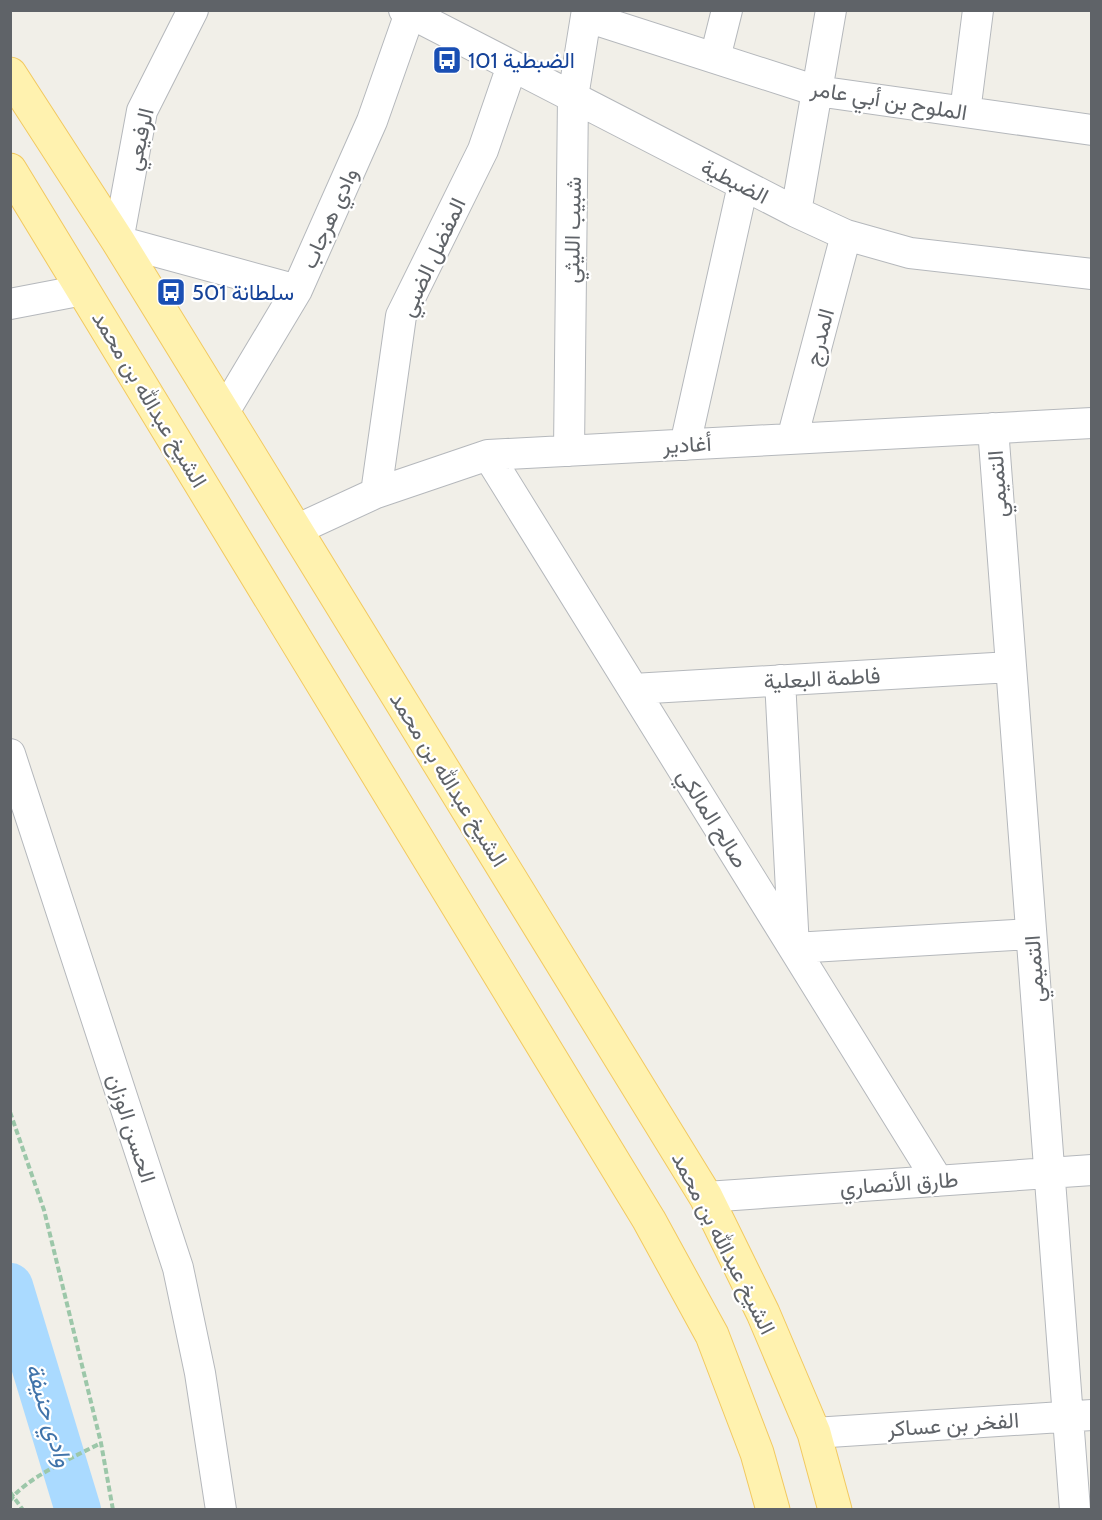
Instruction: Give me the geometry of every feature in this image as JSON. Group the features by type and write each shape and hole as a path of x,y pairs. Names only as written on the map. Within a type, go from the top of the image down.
{"main road":[{"name":"الشيخ عبدالله بن محمد","path":"10,74 118,241 224,412 706,1197 763,1313 814,1433 835,1509"},
{"name":"الشيخ عبدالله بن محمد","path":"10,170 650,1220 712,1335 757,1453 773,1509"}],"street":[{"name":"الرفيعي","path":"118,241 142,111 193,10"},
{"path":"715,58 727,10"},
{"path":"796,212 831,10"},
{"path":"965,112 978,10"},
{"name":"الضبطية","path":"407,11 743,185 846,235 910,253 1092,274"},
{"name":"وادي هرجاب","path":"224,412 297,290 372,121 407,11"},
{"name":"الملوح بن أبي عامر","path":"587,14 817,91 1092,130"},
{"name":"شبيب الليثي","path":"569,451 573,98 587,14"},
{"name":"المفضل الضبي","path":"376,492 401,316 483,150 512,66"},
{"path":"685,445 743,185"},
{"name":"المدرج","path":"792,439 846,235"},
{"path":"118,241 297,290"},
{"path":"10,304 83,290"},
{"name":"أغادير","path":"296,530 376,492 488,455 1092,423"},
{"name":"التميمي","path":"993,428 1049,1173 1080,1416 1075,1509"},
{"name":"صالح المالكي","path":"488,455 938,1181"},
{"name":"فاطمة البعلية","path":"633,689 1011,667"},
{"path":"780,680 794,948 1031,934"},
{"name":"الحسن الوزان","path":"10,754 178,1268 200,1373 221,1509"},
{"name":"طارق الأنصاري","path":"706,1197 1092,1170"},
{"name":"الفخر بن عساكر","path":"814,1433 1080,1416"}],"path":[{"path":"10,1112 44,1210 101,1443 113,1509"},
{"path":"10,1502 12,1494 43,1473 101,1443"},
{"path":"12,1494 23,1509"}],"waterway":[{"name":"وادي حنيفة","path":"10,1286 78,1510"}],"place":[{"name":"الضبطية 101","path":"447,60"},
{"name":"سلطانة 501","path":"171,292"}]}
